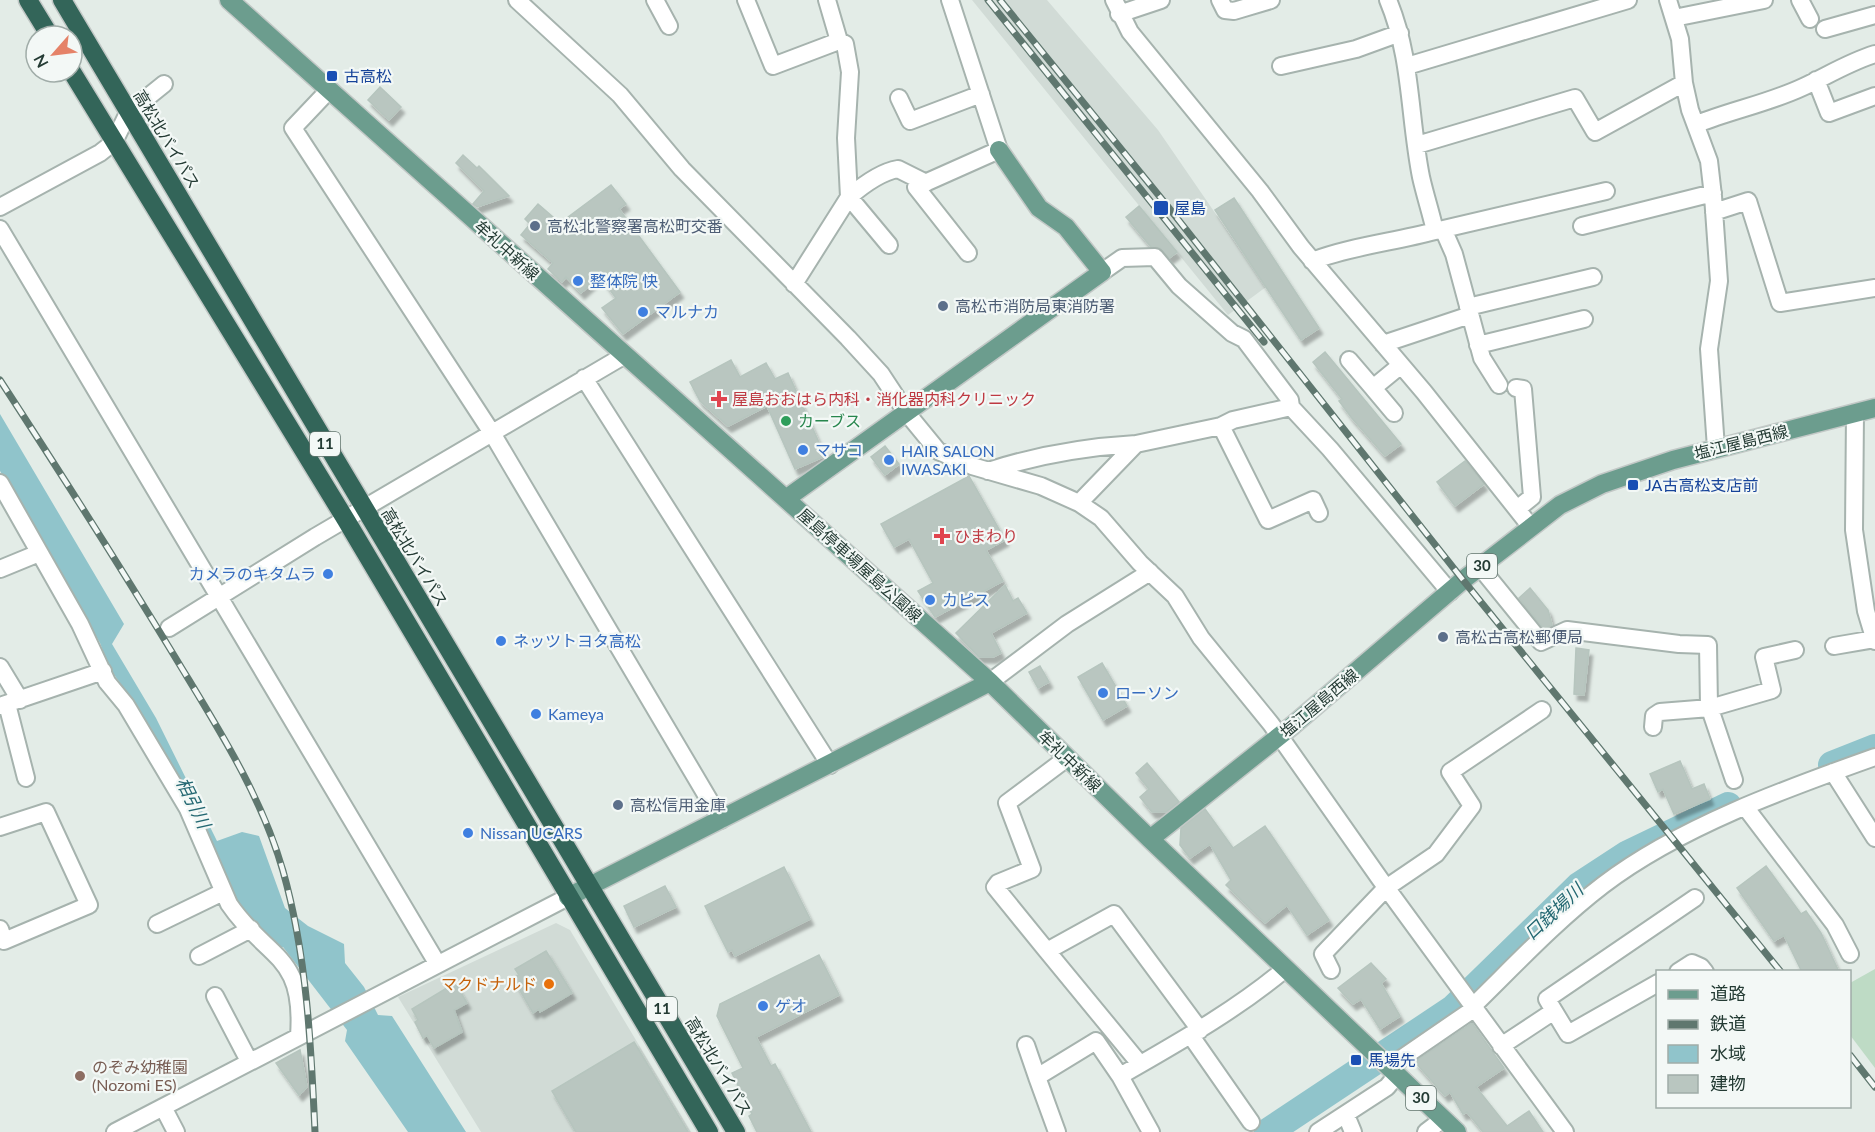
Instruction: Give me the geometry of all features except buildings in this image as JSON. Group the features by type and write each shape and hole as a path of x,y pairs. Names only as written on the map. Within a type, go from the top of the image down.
{"highway":[{"path":"28,0 43,24"},
{"name":"高松北バイパス","path":"62,0 736,1132"},
{"name":"11","path":"79,84 346,520 709,1132"}],"main road":[{"name":"牟礼中新線","path":"229,0 787,498"},
{"path":"999,150 1040,208 1066,227 1102,272"},
{"name":"屋島停車場屋島公園線","path":"990,682 787,498 1102,272"},
{"name":"塩江屋島西線","path":"1150,839 1280,736 1480,567 1560,506 1602,484 1716,448 1875,408"},
{"name":"牟礼中新線","path":"990,682 1150,839"},
{"path":"568,897 990,682"},
{"name":"30","path":"1150,839 1457,1132"}],"street":[{"path":"517,0 620,95 682,169 881,374 938,452 988,471 1041,486 1079,502 1101,518 1175,596 1201,638 1280,736 1386,888 1565,1132"},
{"path":"655,0 669,26"},
{"path":"746,0 773,66 839,40"},
{"path":"827,0 839,40 845,44 850,72 846,138 849,197 888,244"},
{"path":"950,0 999,150 916,187 968,253"},
{"path":"1161,0 1117,7 1130,32 1260,191 1312,261 1401,365 1531,527"},
{"path":"1221,0 1225,10 1234,11 1271,0"},
{"path":"1388,0 1401,33 1421,176 1439,230 1454,254 1482,358 1507,387 1523,389 1532,497 1517,509"},
{"path":"1407,66 1628,0"},
{"path":"1668,0 1680,39 1684,83 1690,110 1709,160 1713,194 1719,281 1709,349 1716,448"},
{"path":"1674,18 1758,0"},
{"path":"1800,0 1810,19"},
{"path":"1826,29 1875,15"},
{"path":"1281,66 1356,49 1401,33"},
{"path":"1697,124 1735,109 1775,98 1837,68 1875,54"},
{"path":"1816,80 1829,113 1875,96"},
{"path":"1417,145 1575,98 1595,132 1684,83"},
{"path":"0,207 51,182 114,142 128,113 164,84"},
{"path":"328,90 293,128 492,433 721,820"},
{"path":"899,98 910,121 981,94"},
{"path":"794,284 849,197 891,170 898,169 926,183"},
{"path":"1312,261 1343,250 1405,239 1606,191"},
{"path":"1582,226 1713,194"},
{"path":"1714,212 1748,201 1780,303 1875,288"},
{"path":"0,229 437,963"},
{"path":"1102,272 1122,258 1155,258 1179,286 1232,333 1244,339 1290,400 1291,407 1330,449 1450,592"},
{"path":"1383,344 1469,311 1593,277"},
{"path":"1478,345 1584,319"},
{"path":"169,628 625,355"},
{"path":"1349,360 1394,413"},
{"path":"1373,388 1401,365"},
{"path":"584,378 830,765"},
{"path":"988,471 1027,458 1079,449 1136,444 1221,426 1233,420 1291,407"},
{"path":"1834,646 1875,640 1866,611 1868,574 1854,530 1855,413"},
{"path":"1221,426 1268,520 1313,500 1319,513"},
{"path":"1079,502 1136,444"},
{"path":"0,483 103,671 188,809 224,892 238,917 281,958 290,971 299,1002 298,1036"},
{"path":"0,569 39,553"},
{"path":"1480,567 1541,642 1567,630 1678,644 1708,645 1710,708 1734,780"},
{"path":"990,682 1067,624 1150,572"},
{"path":"1653,727 1654,716 1660,712 1710,708 1772,690 1764,657 1795,650"},
{"path":"0,667 26,778"},
{"path":"9,704 103,671"},
{"path":"1331,970 1323,954 1386,888 1436,854 1472,806 1450,772 1542,710"},
{"path":"1318,1132 1387,1087 1390,1069 1473,1006 1575,907 1635,862 1682,835 1833,772 1875,757"},
{"path":"1067,758 1007,803 1032,869 998,883 995,887 1140,1064"},
{"path":"1833,772 1875,838"},
{"path":"1746,808 1835,925 1850,954"},
{"path":"0,827 46,812 89,905 4,941 0,929"},
{"path":"158,924 224,892"},
{"path":"115,1132 568,897"},
{"path":"1656,984 1568,1035 1547,999 1695,898"},
{"path":"1047,951 1114,914 1195,1033 1251,1122"},
{"path":"200,956 251,929"},
{"path":"1680,970 1692,963 1703,970"},
{"path":"1120,1076 1195,1033 1286,969"},
{"path":"215,996 249,1061"},
{"path":"1501,1046 1554,1011"},
{"path":"1037,1077 1112,1030"},
{"path":"1096,1041 1120,1076 1151,1132"},
{"path":"1026,1045 1057,1132"},
{"path":"164,1107 176,1132"},
{"path":"1346,1115 1353,1132"},
{"path":"1426,1132 1443,1119"}],"shaded area":[{"path":"972,0 1047,0 1158,130 1266,287 1228,315"},
{"path":"556,923 570,930 691,1132 481,1132 398,997"}],"green space":[{"path":"1875,969 1875,1068 1851,1036 1851,982"}],"water":[{"name":"相引川","path":"0,414 124,624 112,644 156,718 217,841 242,832 259,836 285,908 308,926 344,944 345,963 364,987 378,1015 392,1016 466,1132 408,1132 345,1041 347,1030 283,947 277,949 240,912 133,701 110,669 100,643 0,471"}],"waterway":[{"name":"口銭場川","path":"1832,765 1875,748"},
{"name":"口銭場川","path":"1268,1132 1453,1009 1579,886 1628,854 1728,806"}],"railway":[{"path":"988,0 1264,342"},
{"path":"1000,0 1165,203 1463,580 1779,970"},
{"path":"0,380 206,708 263,815 283,871 298,935 309,1034 315,1132"},
{"path":"1851,1056 1875,1087"}],"place":[{"name":"古高松","path":"332,76"},
{"name":"屋島","path":"1161,208"},
{"name":"高松北警察署高松町交番","path":"535,226"},
{"name":"整体院 快","path":"578,281"},
{"name":"高松市消防局東消防署","path":"943,306"},
{"name":"マルナカ","path":"643,312"},
{"name":"屋島おおはら内科・消化器内科クリニック","path":"719,399"},
{"name":"カーブス","path":"786,421"},
{"name":"マサコ","path":"803,450"},
{"name":"HAIR SALON IWASAKI","path":"889,460"},
{"name":"JA古高松支店前","path":"1633,485"},
{"name":"ひまわり","path":"942,536"},
{"name":"カメラのキタムラ","path":"328,574"},
{"name":"カピス","path":"930,600"},
{"name":"高松古高松郵便局","path":"1443,637"},
{"name":"ネッツトヨタ高松","path":"501,641"},
{"name":"ローソン","path":"1103,693"},
{"name":"Kameya","path":"536,714"},
{"name":"高松信用金庫","path":"618,805"},
{"name":"Nissan UCARS","path":"468,833"},
{"name":"マクドナルド","path":"549,984"},
{"name":"ゲオ","path":"763,1006"},
{"name":"馬場先","path":"1356,1060"},
{"name":"のぞみ幼稚園 (Nozomi ES)","path":"80,1076"}]}
